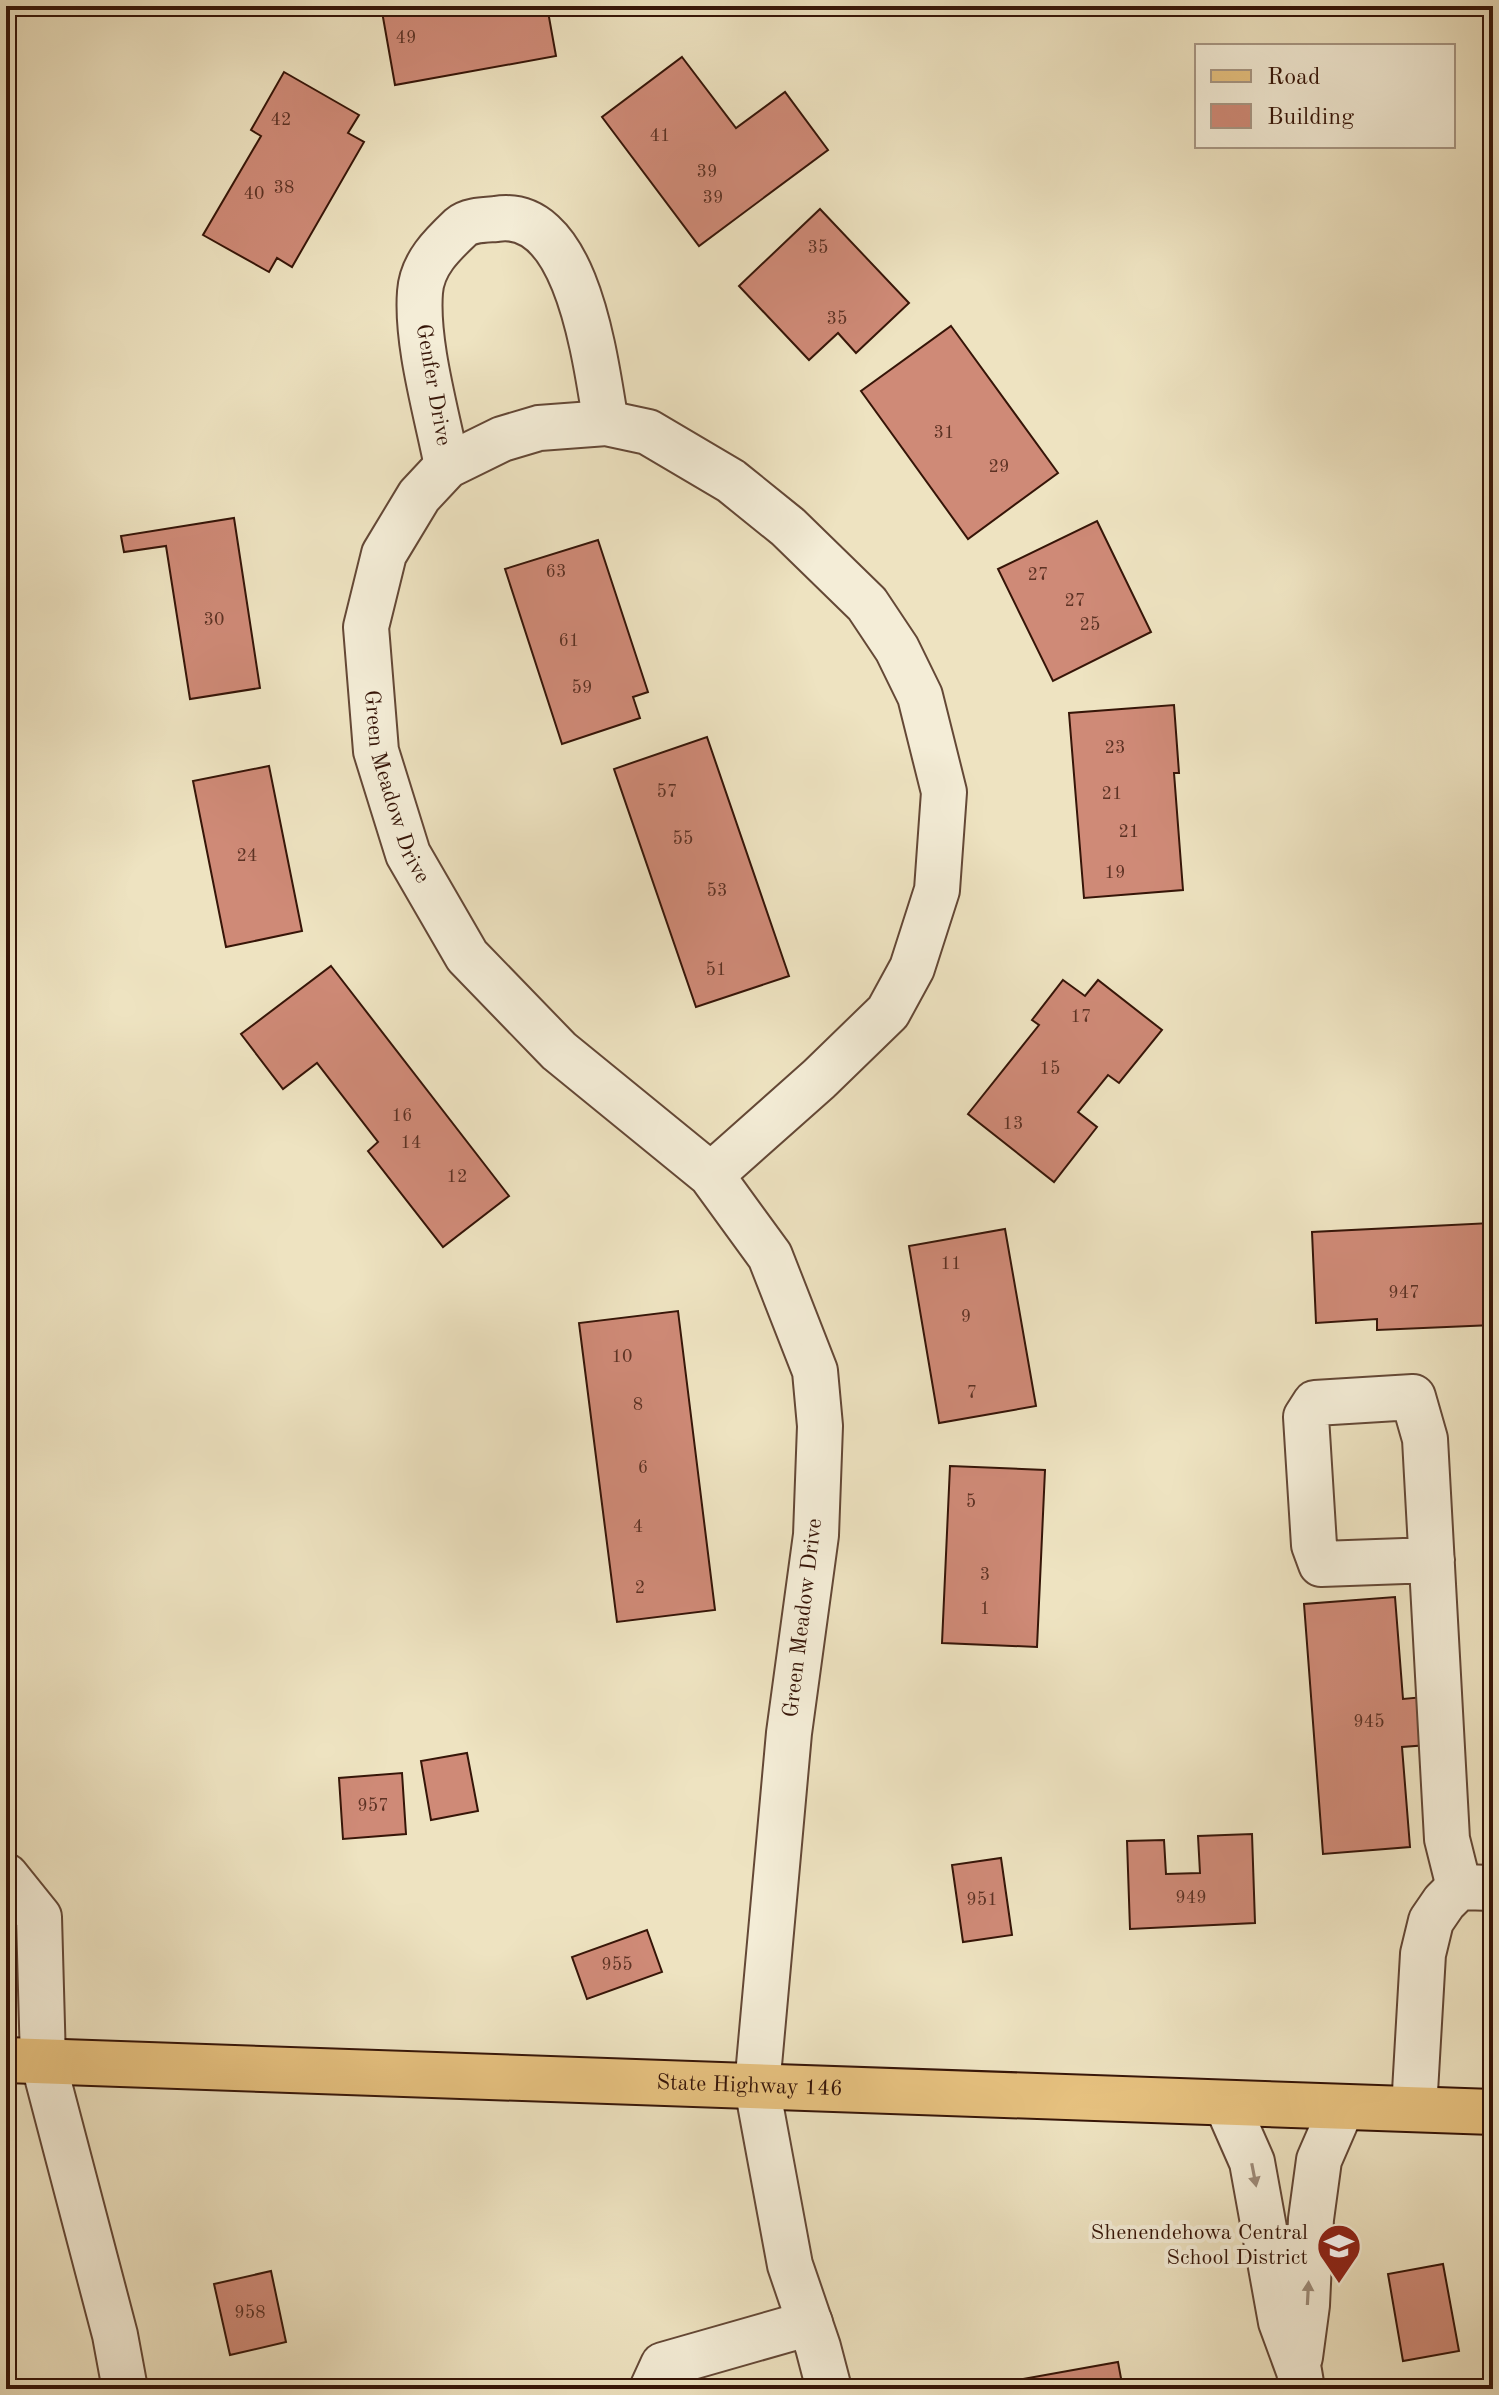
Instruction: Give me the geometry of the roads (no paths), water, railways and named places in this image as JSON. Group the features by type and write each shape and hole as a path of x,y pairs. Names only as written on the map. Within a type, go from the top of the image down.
{"main road":[{"name":"State Highway 146","path":"25,2061 1493,2112"}],"street":[{"name":"Genfer Drive","path":"447,466 420,330 420,289 431,258 465,223 505,217 535,225 557,248 586,313 606,423"},
{"name":"Green Meadow Drive","path":"711,1175 819,1079 888,1012 912,968 937,890 944,792 920,696 897,649 867,604 788,527 731,481 648,432 606,423 539,428 502,439 447,466 419,496 384,554 366,627 376,751 408,854 467,956 559,1051 711,1175 770,1256 815,1371 820,1426 816,1535 789,1733 757,2087 790,2265 829,2389"},
{"path":"1414,2109 1423,1954 1431,1921 1444,1902 1476,1887 1447,1839 1432,1560"},
{"path":"6,1876 39,1917 25,2061 115,2335 125,2389"},
{"path":"1226,2103 1252,2162 1281,2322 1300,2380"},
{"path":"1300,2380 1311,2219 1319,2160 1342,2107"},
{"path":"652,2389 663,2365 810,2323"}],"place":[{"name":"Shenendehowa Central School District","path":"1339,2285"}]}
